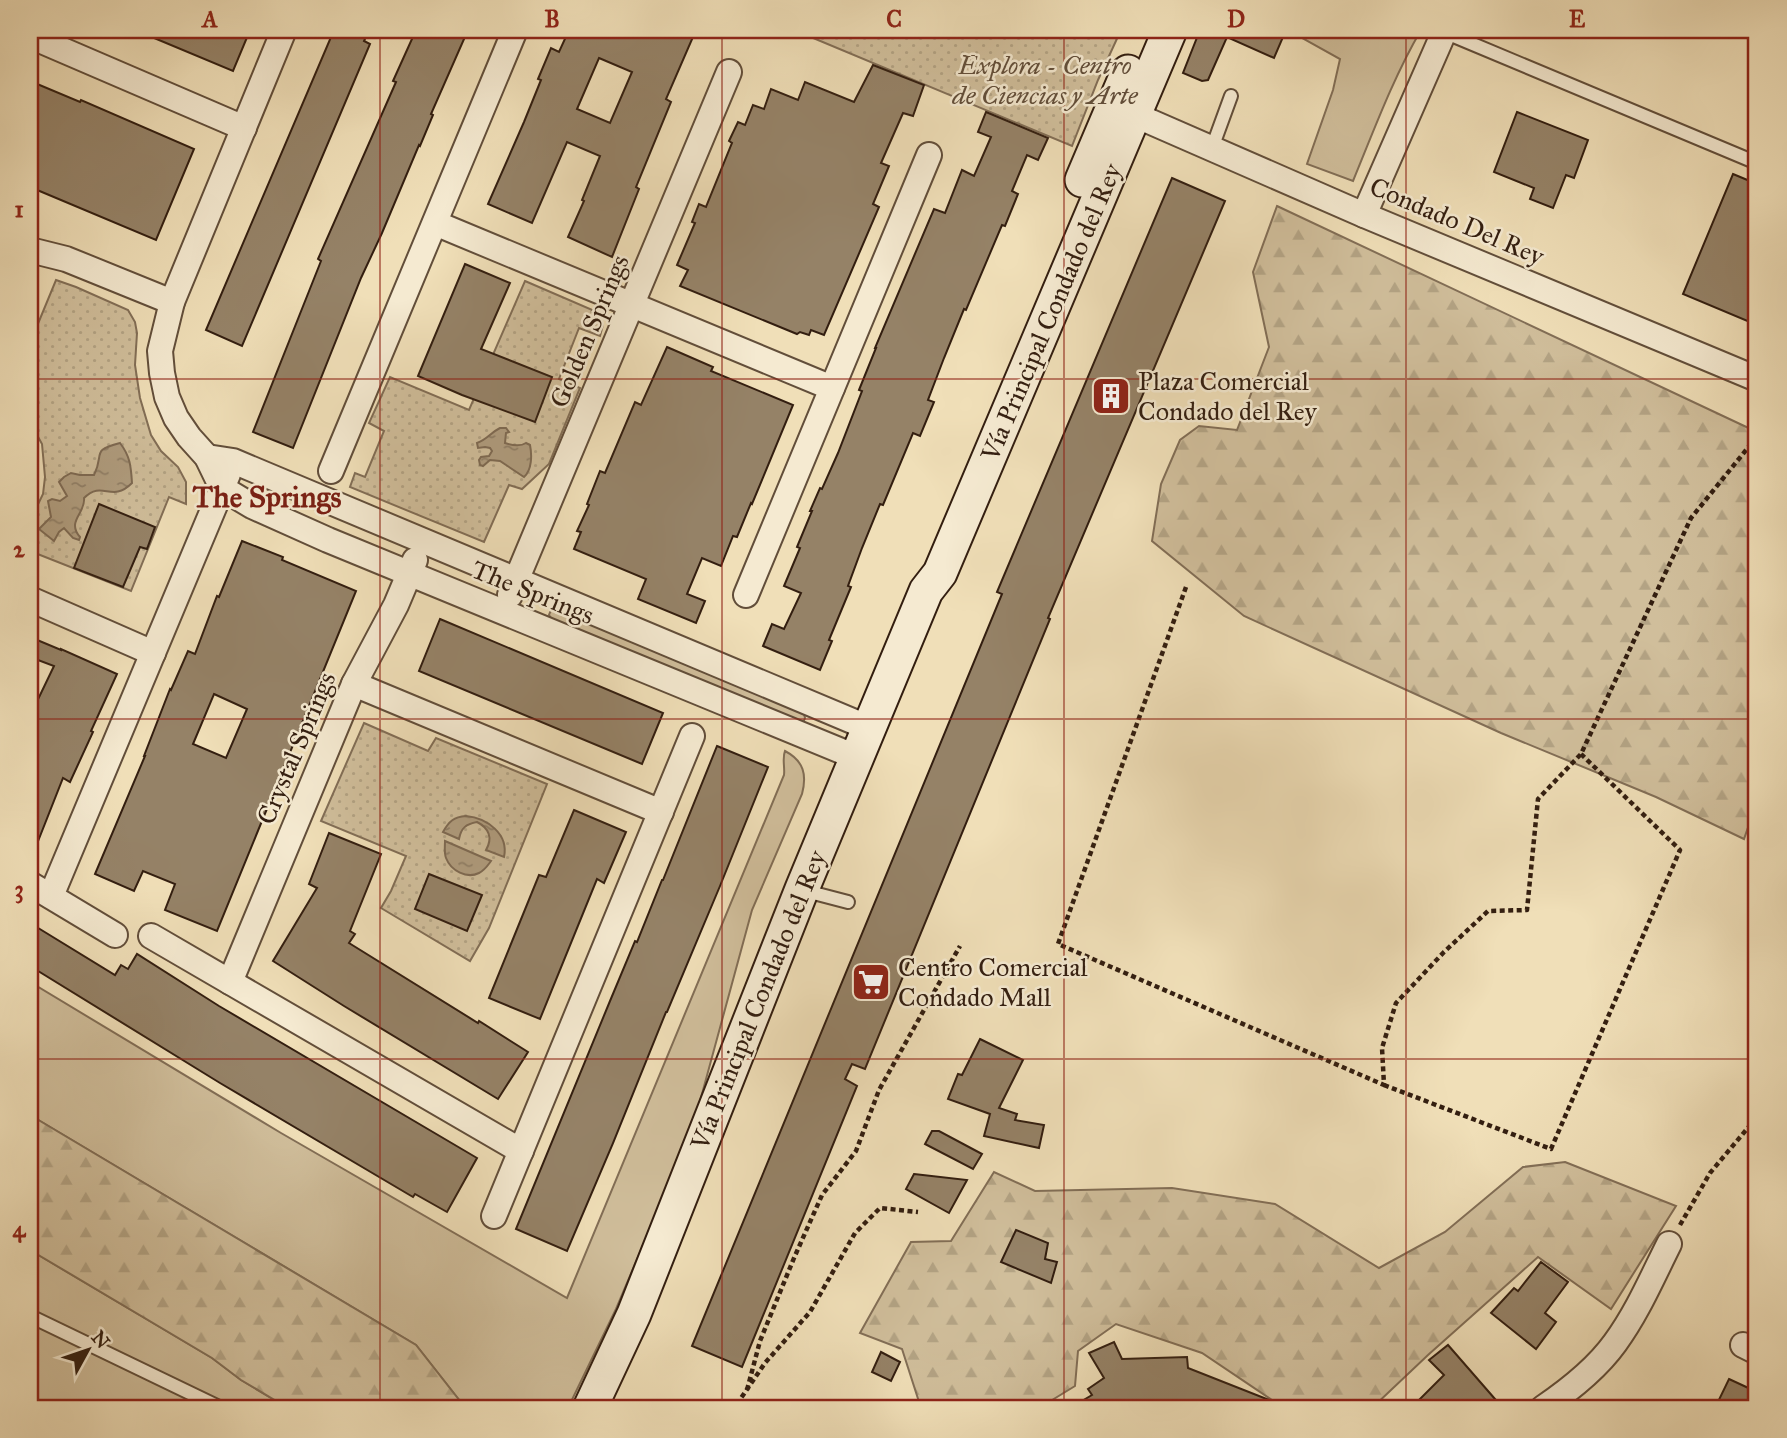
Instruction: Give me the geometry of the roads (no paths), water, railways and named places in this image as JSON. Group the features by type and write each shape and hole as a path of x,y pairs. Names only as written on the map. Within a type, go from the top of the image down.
{"street":[{"path":"222,488 207,457 189,438 176,418 167,397 160,351 172,303 284,30"},
{"path":"331,471 515,30"},
{"name":"Vía Principal Condado del Rey","path":"590,1408 634,1314 802,889 926,591 940,573 1121,108 1146,30"},
{"name":"Vía Principal Condado del Rey","path":"1121,108 1170,30"},
{"path":"1364,215 1445,31"},
{"path":"30,36 244,128"},
{"name":"Golden Springs","path":"503,612 729,72"},
{"name":"Condado Del Rey","path":"1121,108 1364,215 1757,380"},
{"path":"746,595 929,155"},
{"path":"435,223 832,388"},
{"path":"30,250 66,259 172,303"},
{"name":"The Springs","path":"207,457 233,461 516,580 863,743"},
{"path":"115,935 40,890 153,653 233,461"},
{"name":"The Springs","path":"222,488 251,506 328,540 503,612 863,743"},
{"name":"Crystal Springs","path":"230,982 354,684 396,605 423,541"},
{"path":"30,599 153,653"},
{"path":"354,684 661,812"},
{"path":"494,1216 692,736"},
{"path":"151,936 521,1151"},
{"path":"1543,1408 1571,1389 1614,1345 1639,1305 1669,1244"}],"lane":[{"path":"1445,31 1757,163"},
{"path":"1212,148 1231,96"},
{"path":"802,889 848,902"},
{"path":"30,1316 221,1408"}],"water":[{"path":"500,428 506,428 509,432 506,433 505,443 530,445 531,462 524,477 500,461 490,460 483,466 480,465 481,457 489,456 492,451 490,448 478,448 477,443"},
{"path":"120,443 129,462 132,483 118,492 102,490 84,498 75,526 79,540 73,538 64,528 54,541 39,529 51,517 48,501 60,501 67,496 59,482 71,473 94,475 101,451"},
{"path":"466,816 489,824 500,834 505,849 504,857 486,850 489,834 477,822 465,827 459,839 443,832 452,820"},
{"path":"445,841 491,861 485,869 474,875 460,873 446,858"}],"place":[{"name":"Plaza Comercial Condado del Rey","path":"1111,396"},
{"name":"Centro Comercial Condado Mall","path":"871,982"}],"district":[{"name":"The Springs","path":"267,497"}],"park label":[{"name":"Explora - Centro de Ciencias y Arte","path":"1045,80"}]}
